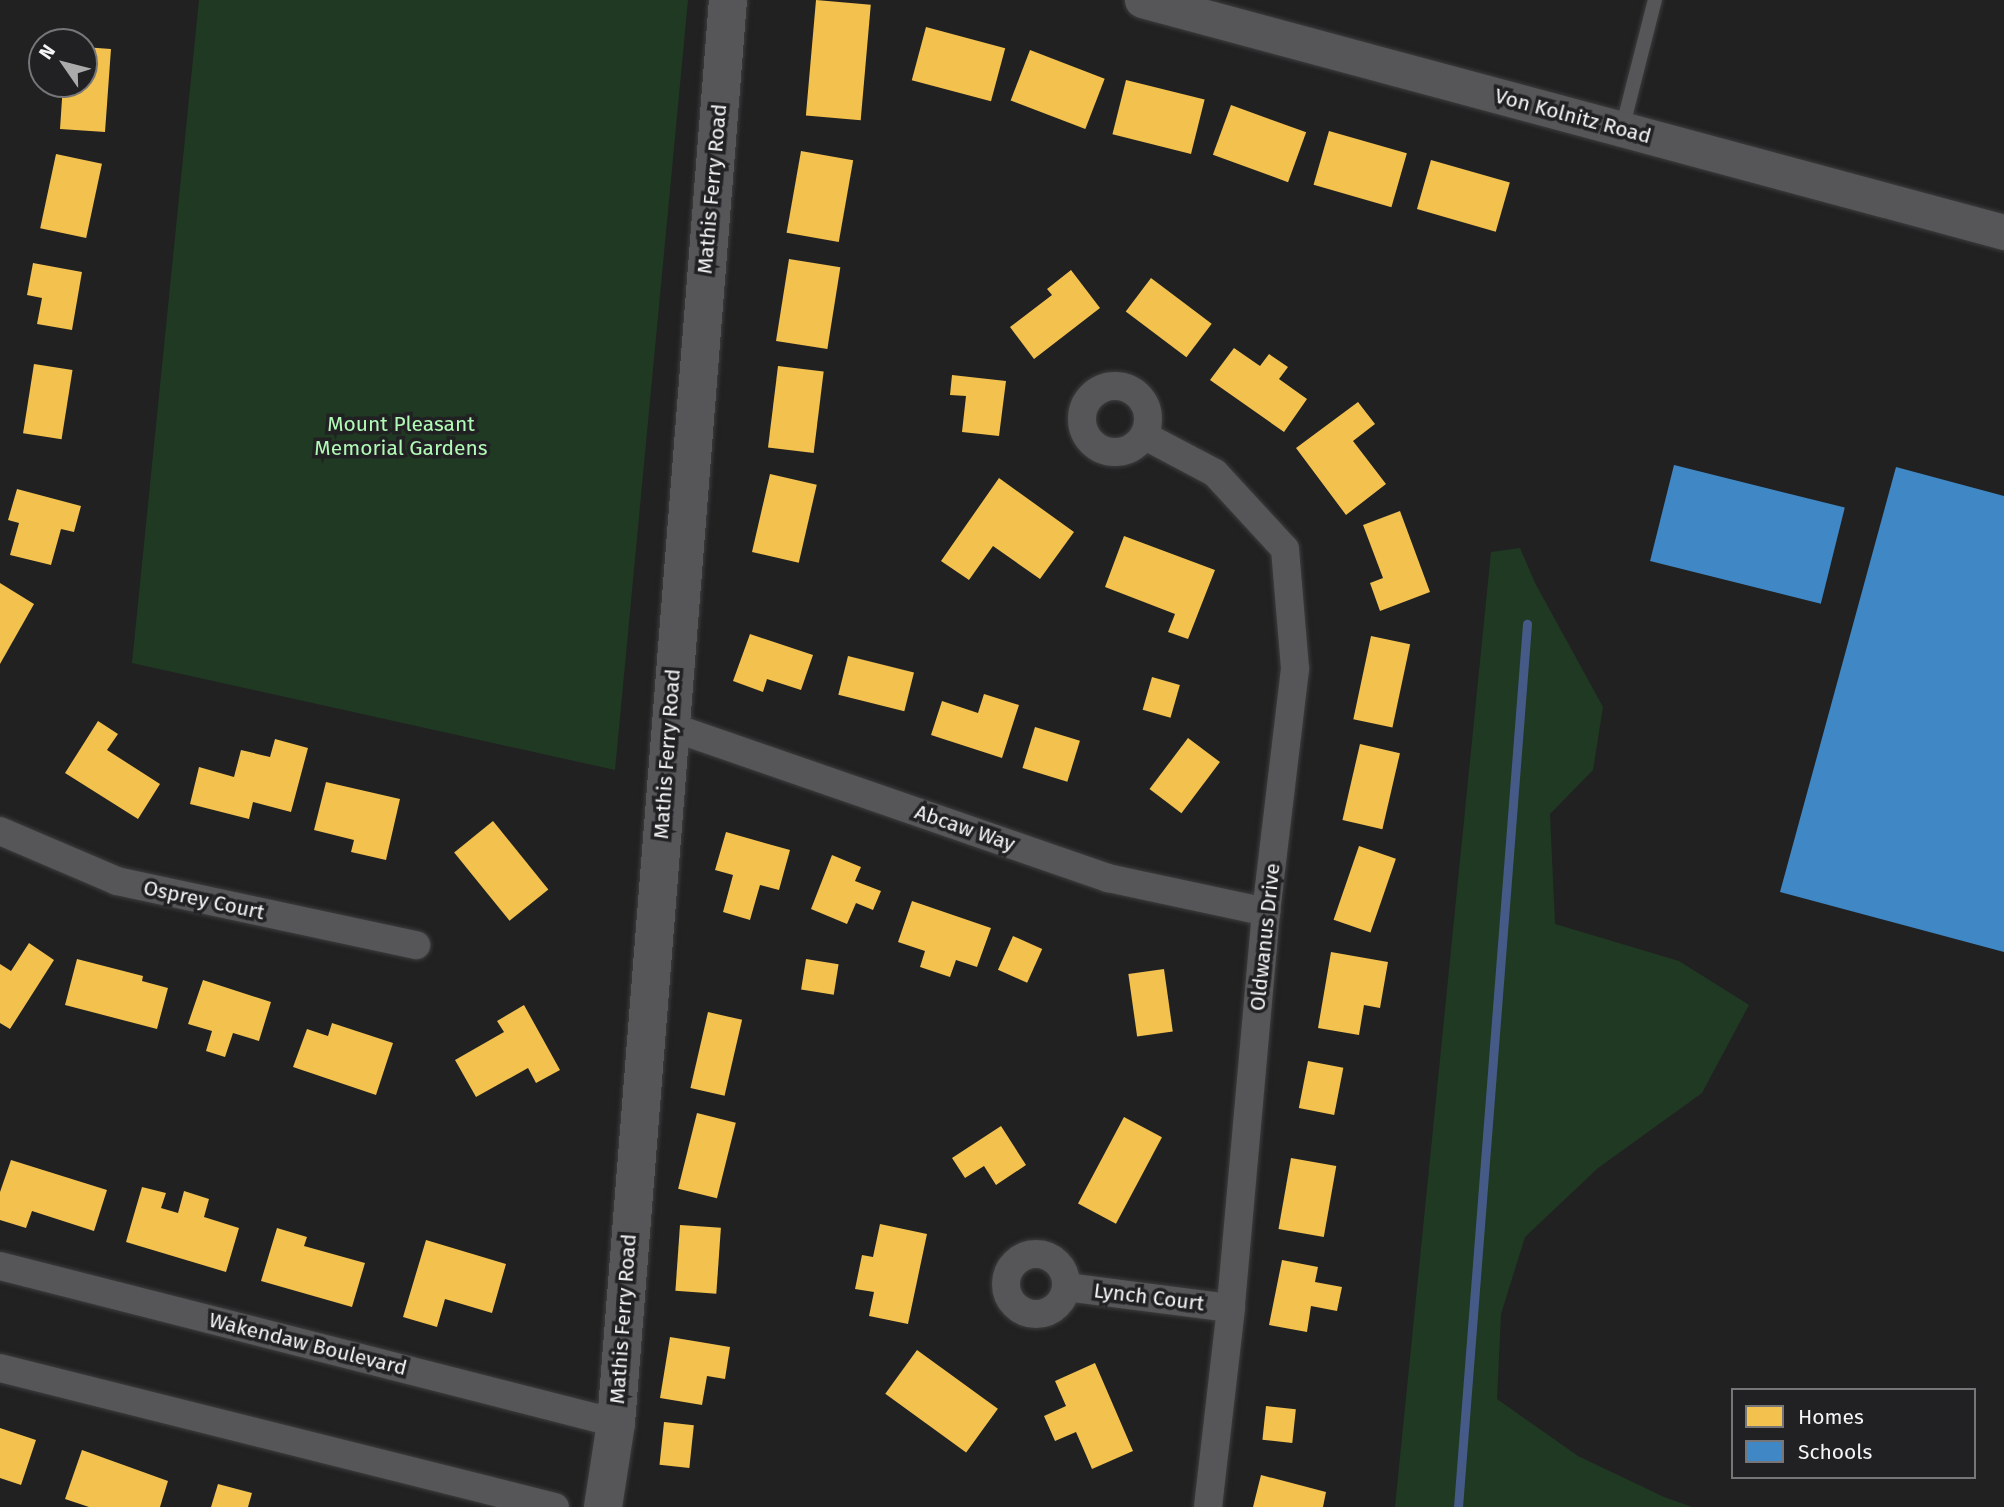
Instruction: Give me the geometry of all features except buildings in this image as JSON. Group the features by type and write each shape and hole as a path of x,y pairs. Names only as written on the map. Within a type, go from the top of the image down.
{"main road":[{"name":"Mathis Ferry Road","path":"603,1507 615,1423 668,726 728,0"}],"street":[{"name":"Von Kolnitz Road","path":"1142,0 2004,232"},
{"name":"Oldwanus Drive","path":"1144,436 1215,473 1285,549 1295,669 1266,912 1231,1308 1208,1507"},
{"name":"Abcaw Way","path":"668,726 1108,878 1266,912"},
{"name":"Osprey Court","path":"0,831 117,881 416,945"},
{"name":"Wakendaw Boulevard","path":"0,1266 615,1423"},
{"name":"Lynch Court","path":"1066,1287 1231,1308"},
{"path":"0,1368 555,1507"}],"lane":[{"path":"1622,129 1655,0"}],"green space":[{"name":"Mount Pleasant Memorial Gardens","path":"199,0 688,0 615,770 132,663"},
{"path":"1520,548 1535,583 1603,707 1593,770 1550,814 1555,924 1679,961 1749,1005 1702,1093 1598,1168 1525,1237 1501,1314 1497,1399 1578,1456 1664,1497 1692,1507 1395,1507 1491,552"}],"waterway":[{"path":"1458,1507 1527,624"}]}
